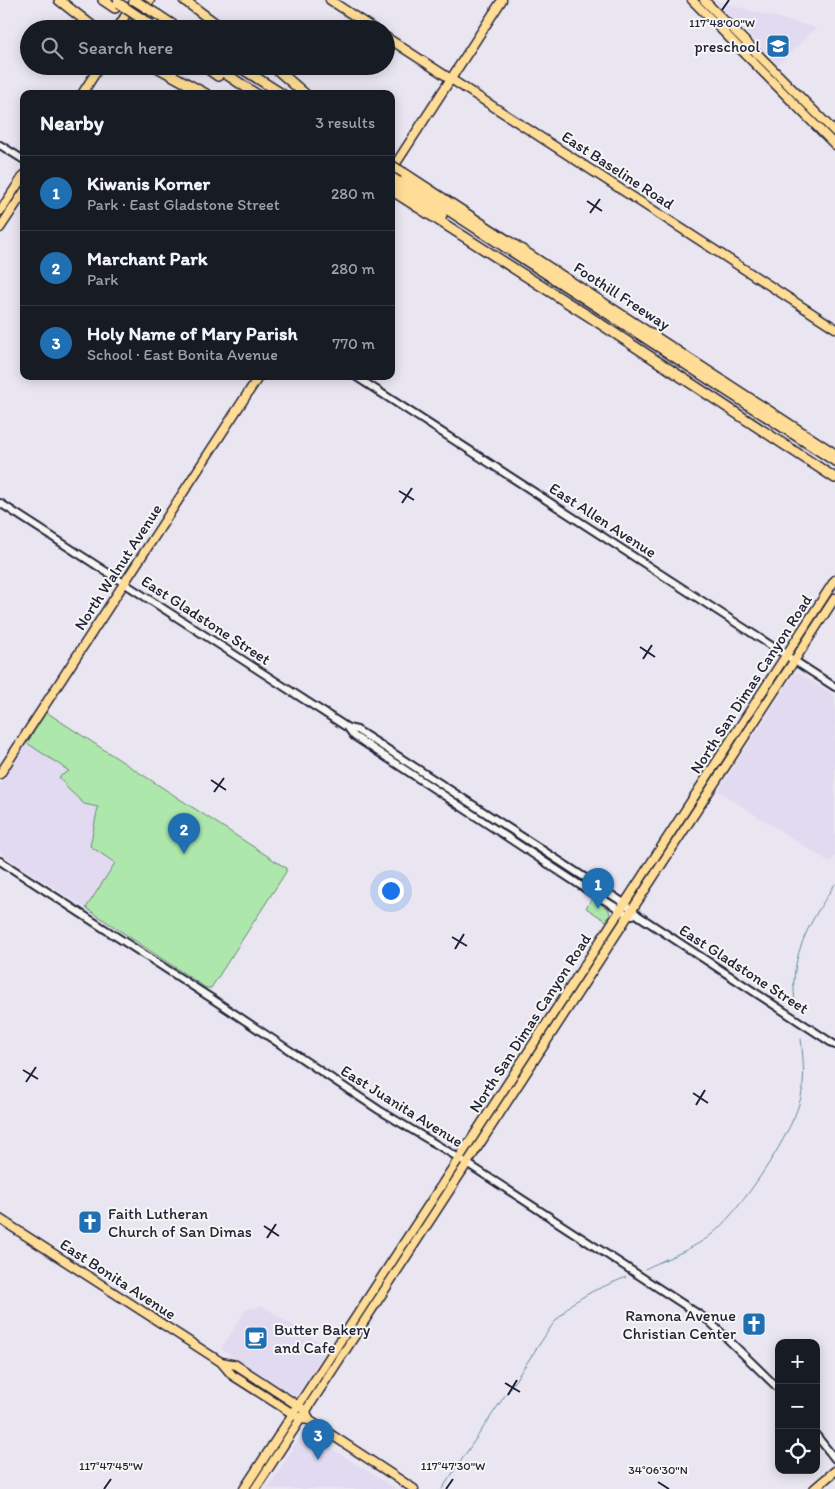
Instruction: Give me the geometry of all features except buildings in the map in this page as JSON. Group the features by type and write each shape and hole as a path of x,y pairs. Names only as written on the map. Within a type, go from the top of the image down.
{"highway":[{"path":"59,0 85,20"},
{"path":"102,0 115,4 141,20"},
{"path":"134,0 166,20"},
{"path":"184,0 211,20"},
{"path":"172,75 199,90"},
{"path":"217,75 239,90"},
{"path":"228,75 250,90"},
{"path":"252,75 276,90"},
{"path":"283,75 300,90"},
{"path":"396,183 835,461"},
{"name":"Foothill Freeway","path":"396,183 590,317 835,478"},
{"name":"Foothill Freeway","path":"396,183 835,454"},
{"path":"814,464 822,463 835,471"}],"main road":[{"path":"122,20 134,0"},
{"path":"137,20 150,0"},
{"path":"330,0 360,20"},
{"path":"395,166 502,0"},
{"path":"692,0 835,145"},
{"path":"704,0 835,132"},
{"name":"East Baseline Road","path":"395,43 835,328"},
{"path":"84,90 94,75"},
{"path":"0,212 20,181"},
{"path":"0,228 20,198"},
{"name":"North Walnut Avenue","path":"0,774 256,380"},
{"name":"North San Dimas Canyon Road","path":"244,1489 835,580"},
{"name":"North San Dimas Canyon Road","path":"306,1411 835,598"},
{"name":"East Bonita Avenue","path":"0,1219 221,1362 232,1375 414,1489"},
{"name":"East Bonita Avenue","path":"221,1362 236,1365 306,1411"},
{"path":"256,1489 305,1420 306,1411"},
{"path":"814,1489 835,1471"}],"street":[{"path":"0,145 20,158"},
{"name":"East Allen Avenue","path":"361,380 835,687"},
{"name":"East Gladstone Street","path":"0,503 348,728 357,730 387,749 622,907 639,916 835,1045"},
{"name":"East Juanita Avenue","path":"0,861 379,1110 459,1158 708,1321 775,1385"},
{"path":"820,1441 835,1459"}],"shaded area":[{"name":"preschool","path":"715,1 816,28 778,65"},
{"path":"795,673 799,673 835,696 835,856 831,863 718,791"},
{"path":"27,743 69,771 84,804 98,807 90,846 115,863 86,908 0,853 0,785"},
{"path":"263,1306 328,1348 296,1397 221,1349 246,1309"},
{"path":"304,1431 396,1489 267,1489"}],"green space":[{"path":"46,712 286,868 286,872 211,988 206,988 86,908 115,863 90,846 98,807 84,804 65,786 59,777 69,771 27,743"},
{"path":"592,898 609,910 610,915 606,921 586,908"}],"waterway":[{"path":"795,1006 794,982 799,952 808,929 835,884"},
{"path":"645,1269 707,1238 734,1212 764,1171 778,1149 798,1108 803,1079 801,1039"},
{"path":"442,1489 553,1324 571,1304 593,1291 626,1277"}],"place":[{"name":"preschool","path":"778,46"},
{"name":"Marchant Park","path":"184,854"},
{"name":"Kiwanis Korner","path":"598,909"},
{"name":"Faith Lutheran Church of San Dimas","path":"90,1222"},
{"name":"Ramona Avenue Christian Center","path":"754,1324"},
{"name":"Butter Bakery and Cafe","path":"256,1338"},
{"name":"Holy Name of Mary Parish","path":"318,1460"}]}
